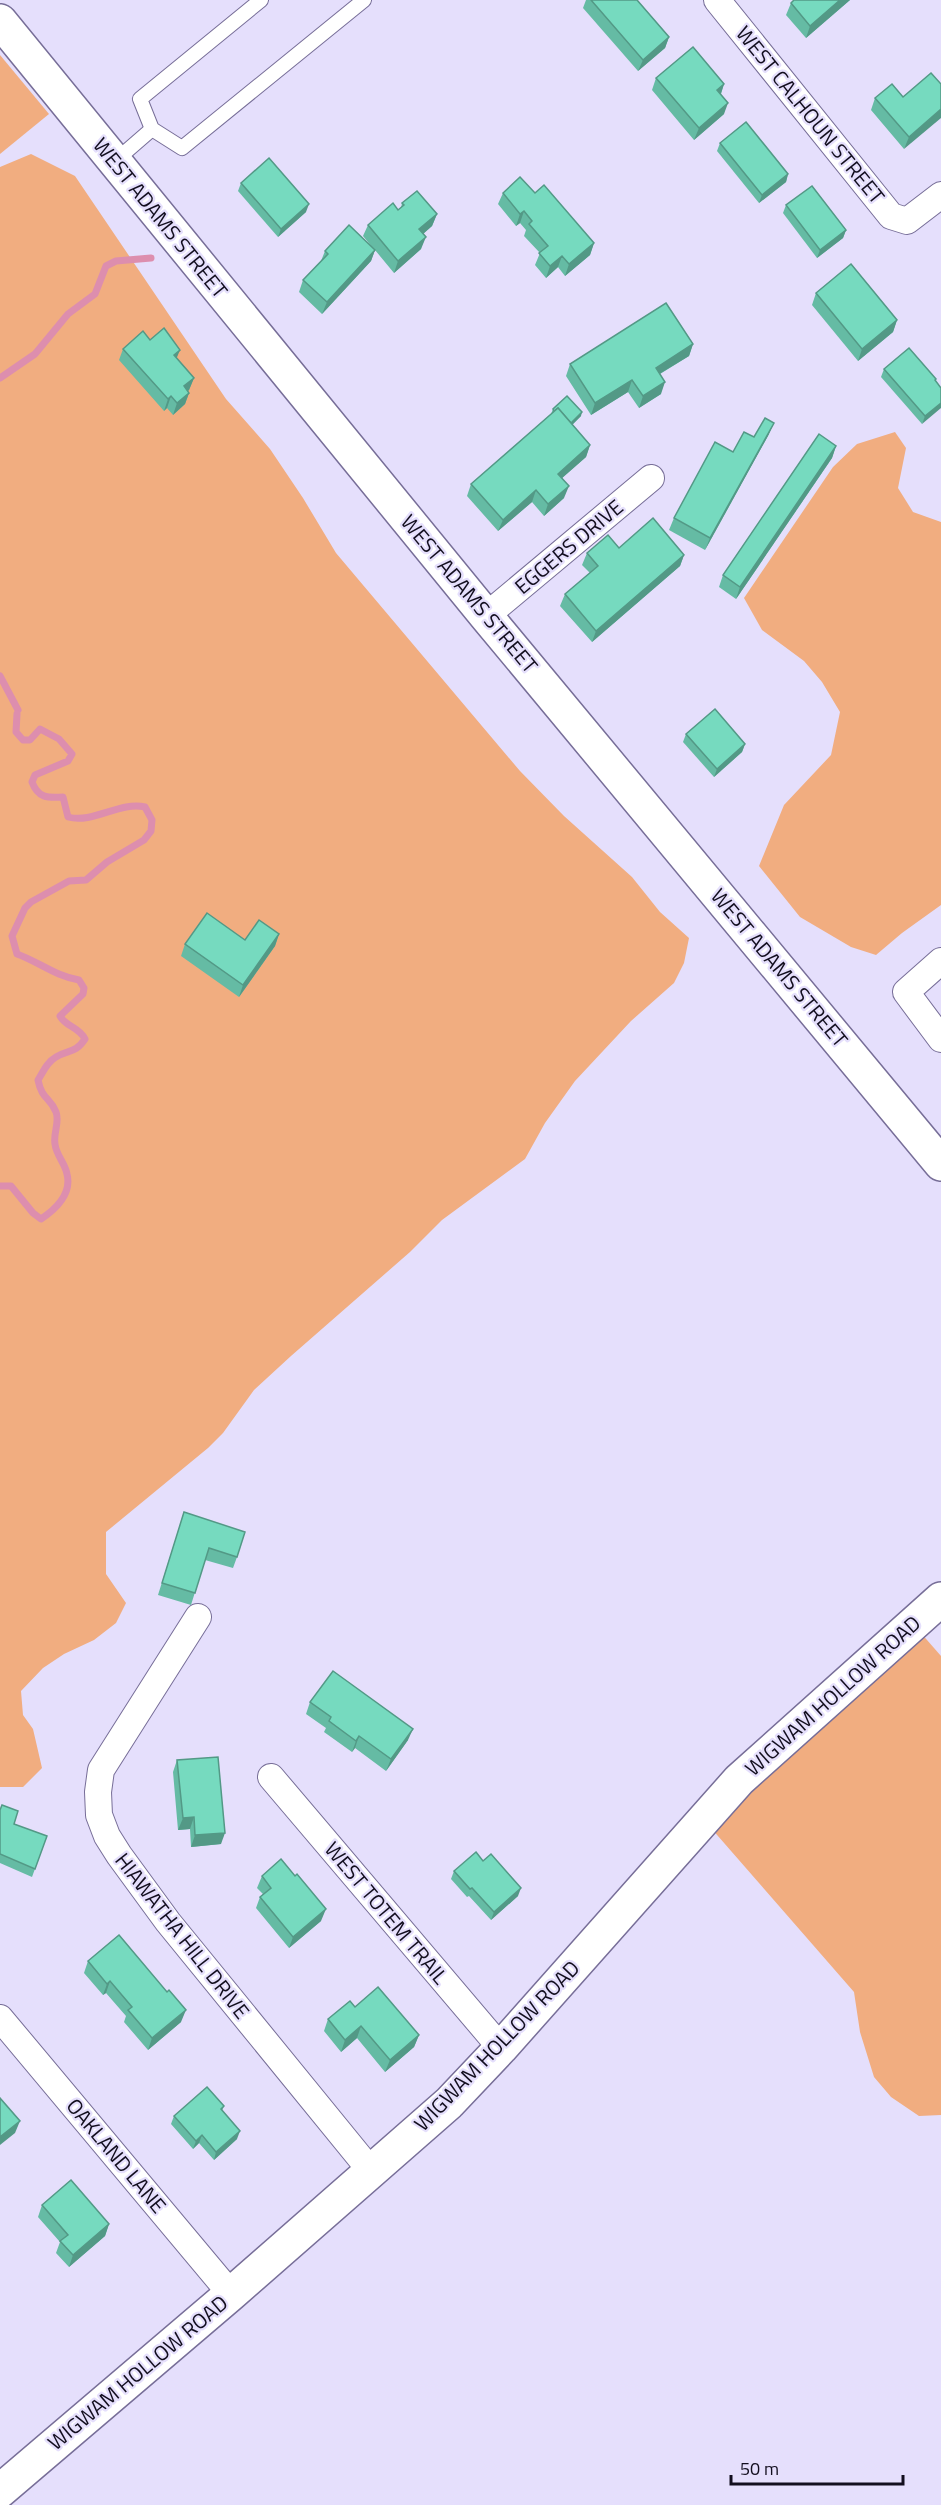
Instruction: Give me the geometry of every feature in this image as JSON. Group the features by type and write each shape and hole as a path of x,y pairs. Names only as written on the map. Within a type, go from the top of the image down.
{"street":[{"name":"WEST CALHOUN STREET","path":"717,0 891,216 907,221 941,195"},
{"name":"WEST ADAMS STREET","path":"0,21 486,616 941,1164"},
{"name":"EGGERS DRIVE","path":"486,616 651,478"},
{"path":"941,961 906,992 941,1039"},
{"name":"WIGWAM HOLLOW ROAD","path":"0,2491 231,2294 449,2103 501,2048 739,1780 941,1599"},
{"name":"HIAWATHA HILL DRIVE","path":"198,1617 101,1770 98,1792 99,1815 107,1836 119,1855 168,1922 371,2171"},
{"name":"WEST TOTEM TRAIL","path":"271,1777 501,2048"},
{"name":"OAKLAND LANE","path":"0,2018 231,2294"}],"lane":[{"path":"261,0 140,99 152,129 182,148 364,0"},
{"path":"114,162 152,129"}],"shaded area":[{"path":"0,55 49,114 0,154"},
{"path":"31,154 75,176 226,399 270,449 336,553 520,771 564,816 632,877 660,912 689,938 684,963 674,983 631,1021 575,1081 545,1123 525,1159 442,1220 410,1252 254,1390 223,1433 208,1448 106,1532 106,1574 126,1603 116,1623 94,1640 64,1654 43,1668 21,1691 23,1715 33,1729 42,1768 23,1787 0,1787 0,167"},
{"path":"895,432 906,448 898,488 913,512 941,522 941,905 876,955 851,947 800,917 759,866 784,805 831,755 840,712 822,682 804,661 762,630 744,598 833,467 857,444"},
{"path":"913,1624 941,1656 941,2115 919,2116 891,2097 874,2077 860,2032 854,1992 704,1820"}],"building":[{"path":"591,0 637,0 669,37 643,60"},
{"path":"794,0 840,0 810,26 791,3"},
{"path":"693,47 724,84 717,90 728,103 699,128 656,78"},
{"path":"931,73 941,84 941,109 909,137 875,98 892,84 903,97"},
{"path":"746,122 788,174 762,195 720,143"},
{"path":"269,158 309,204 281,229 241,183"},
{"path":"520,177 535,193 544,185 594,243 569,264 562,256 550,266 539,253 548,246 529,224 532,221 524,211 520,214 503,193"},
{"path":"812,186 846,230 820,250 786,205"},
{"path":"417,191 437,214 419,229 426,237 398,261 368,225 393,203 398,210 404,205 402,203"},
{"path":"349,225 375,250 327,302 303,280 328,254 325,251"},
{"path":"851,264 897,320 862,349 816,293"},
{"path":"666,303 693,344 656,368 665,382 643,396 632,380 595,403 570,364"},
{"path":"164,328 180,350 174,355 194,378 184,386 189,393 177,403 171,396 168,399 123,349 143,331 150,340"},
{"path":"909,348 941,388 941,403 925,416 884,369"},
{"path":"567,396 582,412 571,423 558,408 554,411 553,409"},
{"path":"558,408 590,445 558,474 569,486 548,504 536,490 503,520 471,484"},
{"path":"765,418 774,423 710,538 674,518 715,442 733,452 744,432 754,437"},
{"path":"819,434 836,446 740,587 723,575"},
{"path":"653,518 684,555 596,631 565,594 598,566 587,553 608,535 619,548"},
{"path":"715,709 745,744 717,769 686,734"},
{"path":"207,913 245,940 259,920 279,934 243,985 185,944"},
{"path":"184,1512 245,1532 237,1557 209,1548 195,1593 162,1583"},
{"path":"333,1671 413,1729 391,1759 359,1736 356,1741 329,1721 331,1717 310,1702"},
{"path":"218,1757 225,1833 195,1835 194,1817 183,1818 177,1760"},
{"path":"2,1805 18,1811 14,1824 47,1836 35,1869 0,1854"},
{"path":"476,1852 483,1861 491,1854 521,1888 494,1912 454,1871"},
{"path":"281,1859 295,1876 297,1874 326,1909 293,1937 260,1897 271,1888 262,1876"},
{"path":"119,1935 167,1992 169,1990 186,2010 152,2038 128,2010 132,2007 110,1981 107,1984 88,1961"},
{"path":"378,1987 419,2035 390,2060 361,2026 345,2040 328,2019 350,2001 355,2007"},
{"path":"207,2087 224,2106 221,2109 240,2131 216,2152 202,2135 196,2141 174,2116"},
{"path":"0,2098 20,2121 0,2137"},
{"path":"71,2180 109,2224 73,2255 60,2241 68,2235 42,2205"}],"waterway":[{"path":"0,378 35,354 68,314 95,294 106,266 116,261 151,258"},
{"path":"0,676 18,710"},
{"path":"0,1186 11,1186 33,1213 41,1219 62,1200 68,1181 55,1144 57,1116 38,1080 53,1059 75,1049 85,1039 60,1016 83,994 84,988 79,980 62,975 17,954 12,936 25,908 31,902 69,881 86,880 107,862 144,840 151,831 152,820 145,807 136,806 87,818 68,817 63,797 44,796 37,791 32,782 35,775 68,761 72,754 59,739 40,729 30,740 23,740 16,732 17,714"}]}
